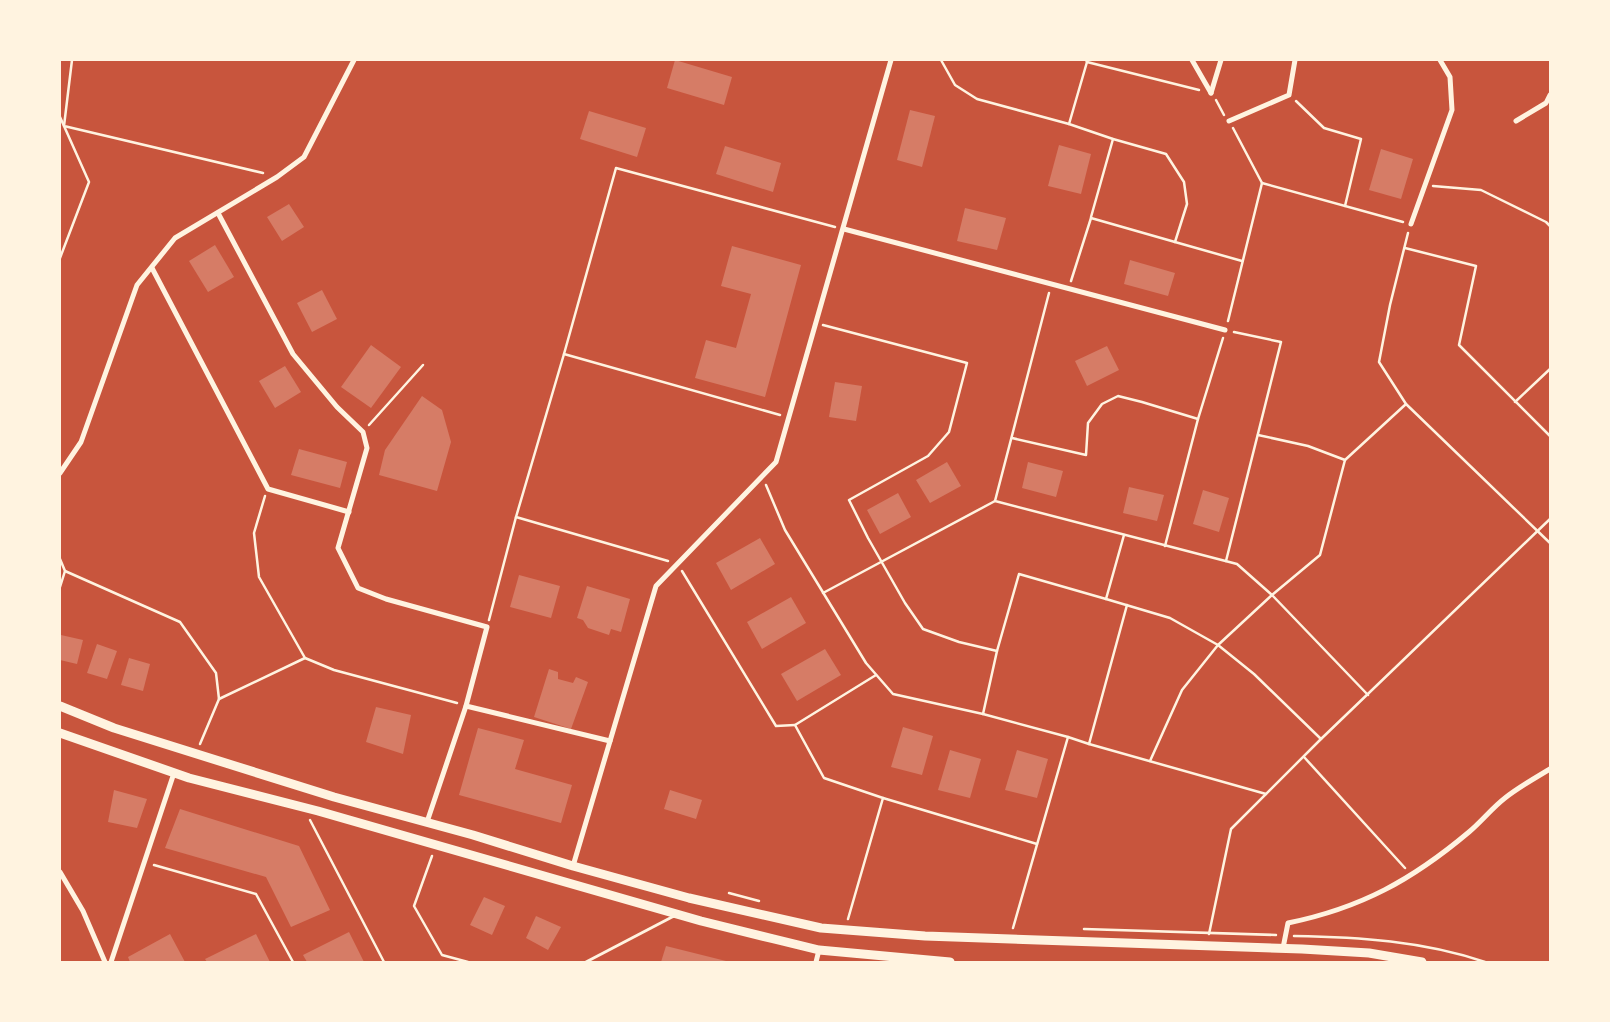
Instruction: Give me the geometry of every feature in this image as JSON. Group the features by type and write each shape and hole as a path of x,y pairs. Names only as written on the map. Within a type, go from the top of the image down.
{"main road":[{"path":"60,706 114,728 196,754 573,866 698,900 822,928 925,936 1283,948 1369,953 1422,962"},
{"path":"60,733 174,772 304,807 677,914 819,950 950,962"}],"street":[{"path":"60,473 82,442 137,285 175,238 277,177 304,157 354,60"},
{"path":"573,866 656,586 776,462 891,60"},
{"path":"1192,60 1211,93"},
{"path":"1211,93 1221,60"},
{"path":"1229,121 1289,95 1295,60"},
{"path":"1411,224 1452,110 1450,77 1440,60"},
{"path":"1516,121 1546,103 1550,95"},
{"path":"218,213 294,354 337,407 363,432 366,448 338,548 358,588 386,599 487,627 466,706 427,822"},
{"path":"844,229 1225,330"},
{"path":"152,268 268,488 349,512"},
{"path":"466,706 610,741"},
{"path":"1283,948 1288,924 1318,917 1367,900 1412,876 1469,832 1504,799 1550,769"},
{"path":"111,962 174,772"},
{"path":"60,872 82,911 105,962"},
{"path":"816,962 819,950"}],"lane":[{"path":"586,962 677,914"}],"path":[{"path":"64,126 72,60"},
{"path":"941,60 955,85 977,99 1069,124 1166,154 1184,182 1187,204 1175,242"},
{"path":"1069,124 1086,61 1211,93 1229,121 1262,183 1225,330 1198,420 1166,546"},
{"path":"1289,95 1324,128 1362,139 1345,206"},
{"path":"60,117 89,182 60,258"},
{"path":"64,126 277,177"},
{"path":"1068,289 1091,218 1113,139"},
{"path":"487,627 516,517 616,168 844,229"},
{"path":"1262,183 1411,224 1390,305 1379,362 1406,404 1550,543"},
{"path":"1425,185 1481,190 1546,222 1550,226"},
{"path":"1091,218 1242,261"},
{"path":"1405,248 1476,266 1459,346 1550,436"},
{"path":"995,501 1052,284"},
{"path":"817,323 967,363 949,432 928,456 849,500 905,603 923,628 959,642 997,651"},
{"path":"1225,330 1281,342 1226,561"},
{"path":"564,354 789,418"},
{"path":"363,432 423,364"},
{"path":"1515,402 1550,369"},
{"path":"1012,438 1086,455 1088,423 1102,404 1118,396 1198,420"},
{"path":"1150,761 1182,690 1218,645 1272,595 1320,555 1345,460 1406,404"},
{"path":"1258,435 1308,446 1345,460"},
{"path":"762,477 785,530 823,593 866,663 893,694 983,714 1266,794"},
{"path":"268,488 254,532 259,577 305,658 334,670 466,706"},
{"path":"823,593 995,501 1238,564 1272,595 1368,695"},
{"path":"516,517 678,564 776,726 795,725 876,675"},
{"path":"1206,946 1231,829 1321,739 1550,519"},
{"path":"1106,599 1124,535"},
{"path":"60,559 65,571 60,587"},
{"path":"65,571 180,622 216,674 219,699 196,754"},
{"path":"983,714 997,651 1019,574 1170,618 1218,645 1254,674 1321,739"},
{"path":"1089,744 1126,605"},
{"path":"219,699 305,658"},
{"path":"795,725 824,778 882,798 1037,845"},
{"path":"1010,939 1068,737"},
{"path":"1304,757 1412,876"},
{"path":"845,930 882,798"},
{"path":"304,807 384,962"},
{"path":"436,845 414,906 442,955 468,962"},
{"path":"144,862 256,894 293,962"},
{"path":"729,893 759,901"},
{"path":"840,920 848,920"},
{"path":"1004,926 1014,926"},
{"path":"1082,928 1376,938 1433,948 1485,962"}],"building":[{"path":"675,60 732,77 724,105 667,88"},
{"path":"910,110 935,116 922,167 897,160"},
{"path":"589,111 646,128 637,157 580,139"},
{"path":"1059,145 1091,154 1081,194 1048,186"},
{"path":"725,146 781,163 773,192 716,174"},
{"path":"1381,149 1413,159 1401,199 1369,190"},
{"path":"289,204 304,227 282,241 267,217"},
{"path":"965,208 1006,218 997,250 957,241"},
{"path":"215,245 234,277 208,292 189,261"},
{"path":"732,246 801,265 765,397 695,378 706,340 736,348 751,294 721,286"},
{"path":"1130,260 1175,273 1168,296 1124,284"},
{"path":"322,290 337,319 312,332 297,303"},
{"path":"371,345 401,367 371,408 341,387"},
{"path":"1107,346 1119,370 1087,386 1075,361"},
{"path":"285,366 301,392 275,408 259,381"},
{"path":"835,382 862,386 856,421 829,417"},
{"path":"422,396 442,410 451,442 437,491 379,475 385,450"},
{"path":"299,449 347,462 340,488 291,475"},
{"path":"947,462 961,486 930,503 916,480"},
{"path":"1028,462 1063,471 1056,497 1022,488"},
{"path":"1129,487 1164,495 1157,521 1123,513"},
{"path":"1203,490 1229,498 1219,532 1193,524"},
{"path":"898,493 911,517 880,534 867,510"},
{"path":"760,538 775,564 731,590 716,563"},
{"path":"519,575 560,586 551,618 510,607"},
{"path":"587,586 630,599 621,632 611,629 609,635 588,628 583,620 577,618"},
{"path":"791,597 806,623 762,649 747,622"},
{"path":"61,635 83,640 77,664 60,660"},
{"path":"97,644 117,651 107,679 87,673"},
{"path":"825,649 841,675 797,701 781,674"},
{"path":"129,658 150,664 143,691 121,685"},
{"path":"549,669 558,672 558,679 573,683 576,677 588,682 571,729 534,717"},
{"path":"376,707 411,715 403,754 366,742"},
{"path":"903,727 933,736 922,775 891,767"},
{"path":"478,728 524,740 515,769 572,785 561,823 459,795"},
{"path":"950,750 981,759 970,798 938,790"},
{"path":"1017,750 1048,759 1037,798 1005,790"},
{"path":"114,790 147,799 137,828 108,822"},
{"path":"670,790 702,800 696,819 664,809"},
{"path":"180,809 299,846 330,910 291,927 266,877 165,848"},
{"path":"484,897 505,906 492,935 470,925"},
{"path":"536,916 561,927 548,950 526,938"},
{"path":"349,932 364,962 307,962 303,955"},
{"path":"170,934 185,962 130,962 128,957"},
{"path":"256,934 270,962 207,962 205,959"},
{"path":"666,946 726,961 726,962 661,962"}]}
